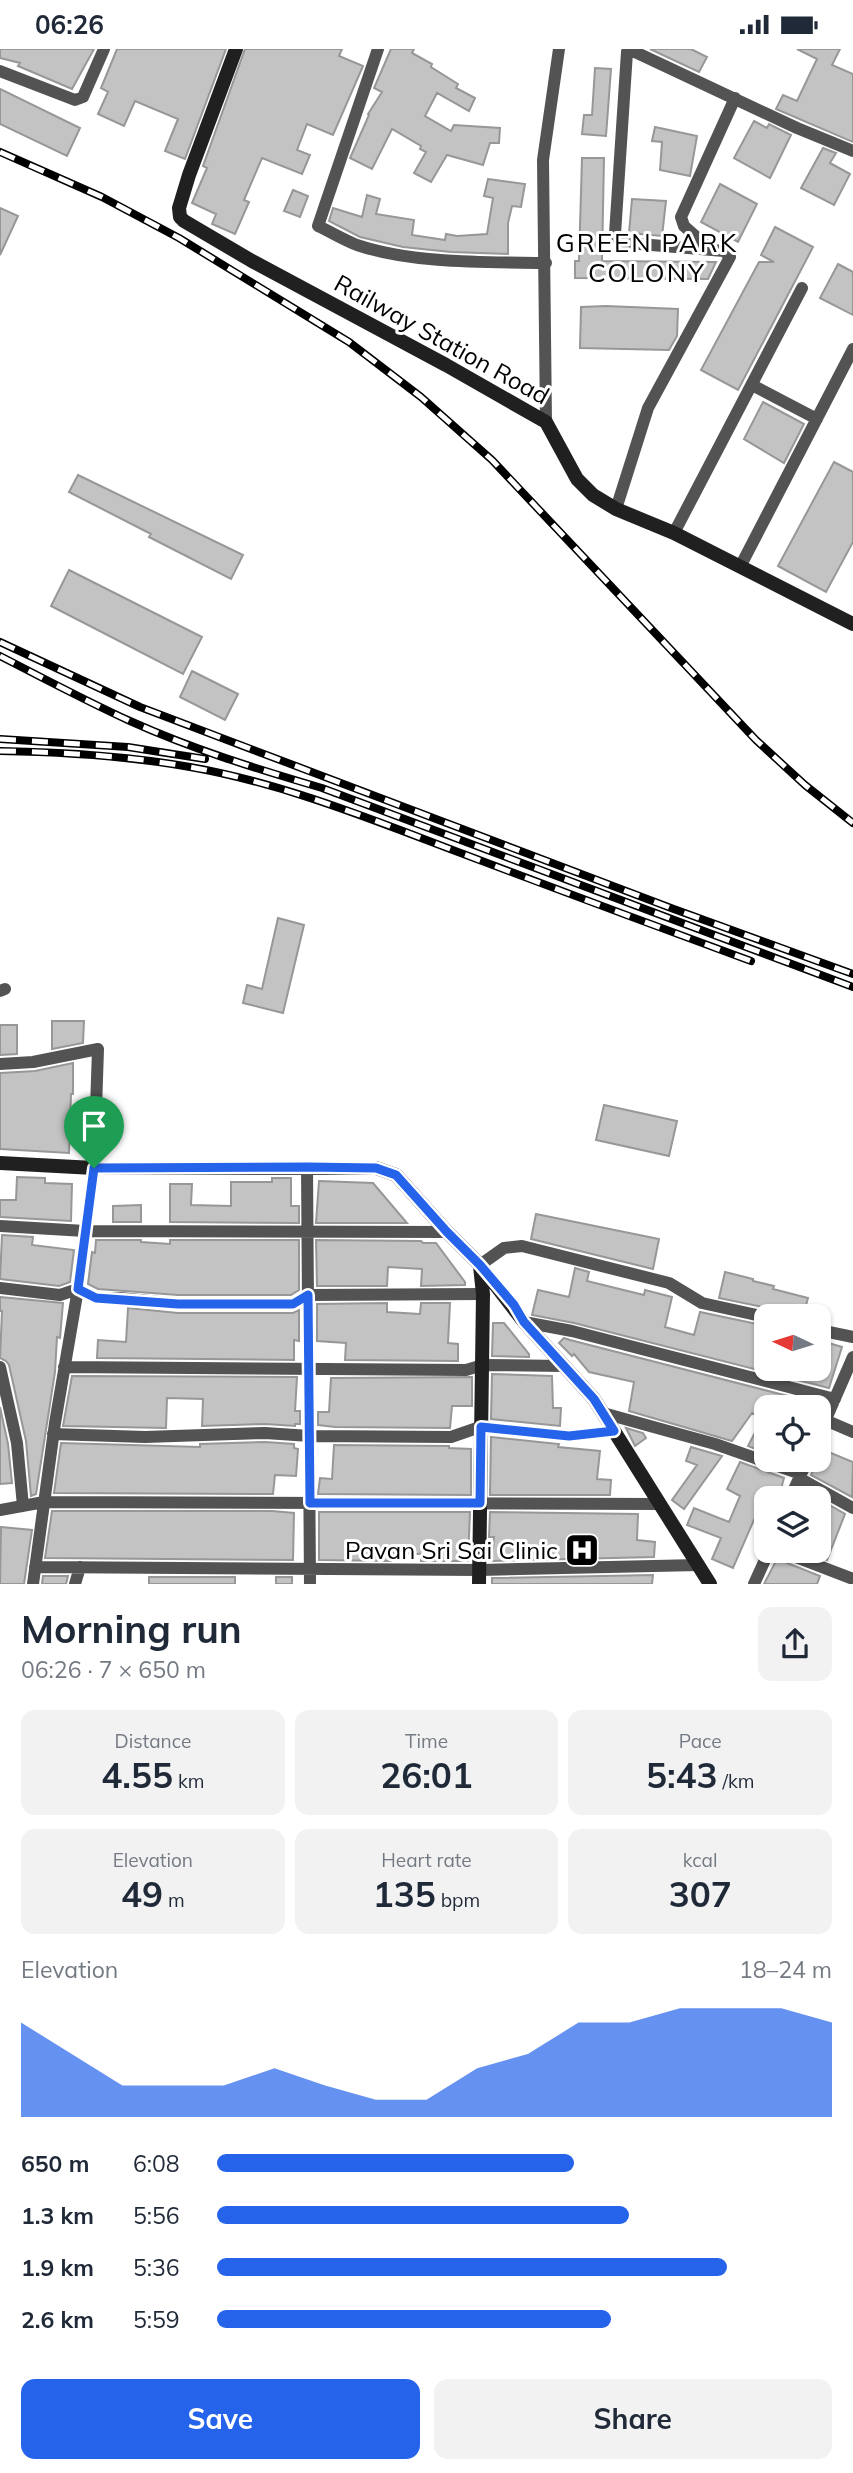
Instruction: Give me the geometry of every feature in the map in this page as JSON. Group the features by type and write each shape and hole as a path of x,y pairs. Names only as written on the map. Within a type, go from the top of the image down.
{"street":[{"path":"0,72 79,100 83,97 104,49"},
{"name":"Railway Station Road","path":"236,49 179,208 180,217 184,221 546,422 577,479 593,495 616,509 674,533 853,624"},
{"path":"378,49 318,226 355,244 389,253 476,262 546,263"},
{"path":"546,422 543,160 559,49"},
{"path":"616,509 648,408 730,257 724,251 622,242 615,233 627,52 633,51 797,128 853,151"},
{"path":"711,250 684,226 681,217 735,98"},
{"path":"674,533 802,288"},
{"path":"740,567 853,349"},
{"path":"751,385 817,419"},
{"path":"0,1063 33,1062 98,1049 94,1168 33,1584"},
{"path":"0,1163 94,1168 307,1167 387,1170 396,1175 480,1265 514,1305 524,1322 594,1399 710,1584"},
{"path":"307,1167 310,1584"},
{"path":"0,1226 85,1231 447,1232"},
{"path":"480,1265 504,1248 522,1246 669,1283 702,1303 754,1314"},
{"path":"480,1265 483,1294 480,1577"},
{"path":"0,1288 60,1295 78,1289 96,1298 178,1304 293,1304 308,1295 483,1294"},
{"path":"524,1322 572,1331 835,1399"},
{"path":"831,1332 853,1337"},
{"path":"831,1407 853,1357"},
{"path":"64,1367 466,1370 483,1365 564,1366"},
{"path":"0,1367 6,1420 17,1443 23,1506"},
{"path":"603,1413 715,1444 800,1476 853,1508"},
{"path":"831,1423 853,1432"},
{"path":"53,1434 145,1437 265,1433 451,1437 481,1427 569,1436 614,1431"},
{"path":"795,1486 802,1472"},
{"path":"0,1510 44,1502 658,1504"},
{"path":"754,1584 764,1563"},
{"path":"811,1563 853,1579"},
{"path":"34,1567 310,1569 480,1577 699,1565"},
{"path":"75,1584 80,1567"}],"building":[{"path":"0,49 94,49 72,89 18,66 20,63 0,58"},
{"path":"117,49 226,49 185,159 165,151 178,119 135,101 124,126 98,114 108,92 101,88"},
{"path":"245,49 342,49 339,56 363,66 333,135 307,124 297,150 310,155 302,174 262,158 244,200 249,202 235,234 212,224 216,214 192,203 207,168 203,166"},
{"path":"391,49 414,49 412,53 458,84 456,88 475,98 469,111 437,93 425,116 451,131 454,125 500,128 499,143 490,143 483,165 447,155 431,182 414,173 426,152 420,149 421,146 392,129 372,169 350,158 368,114 382,92 374,88"},
{"path":"650,49 691,49 707,57 699,72"},
{"path":"797,49 840,49 832,65 853,74 853,142 776,109 783,95 797,101 817,59"},
{"path":"595,68 611,69 606,136 582,134 584,115 592,115"},
{"path":"0,89 80,128 67,156 0,124"},
{"path":"754,121 767,128 769,124 791,135 770,178 734,158"},
{"path":"655,127 697,136 690,176 660,170 662,142 652,141"},
{"path":"823,148 836,153 830,163 850,174 834,205 801,188"},
{"path":"582,158 604,158 602,261 716,262 708,279 575,278 575,261 579,261"},
{"path":"488,179 525,184 521,207 512,206 508,223 508,254 403,247 360,237 329,221 333,208 362,217 367,195 380,199 376,214 414,220 412,235 445,240 446,234 487,234 493,198 484,196"},
{"path":"720,184 757,204 738,242 701,222"},
{"path":"293,190 308,196 300,217 284,211"},
{"path":"632,199 666,201 662,236 629,233"},
{"path":"0,208 18,216 0,255"},
{"path":"775,227 813,247 738,390 701,370 759,262 774,262 761,255"},
{"path":"838,264 853,272 853,315 820,298"},
{"path":"581,307 678,309 677,336 669,350 580,348"},
{"path":"763,402 804,424 784,463 744,439"},
{"path":"834,462 853,472 853,542 826,592 778,566"},
{"path":"78,475 243,555 231,579 69,492"},
{"path":"69,570 202,637 183,674 51,606"},
{"path":"192,671 238,694 225,720 180,697"},
{"path":"278,918 304,925 283,1013 243,1003 247,985 262,989"},
{"path":"52,1021 84,1021 83,1043 52,1049"},
{"path":"0,1025 17,1025 17,1054 0,1055"},
{"path":"73,1063 69,1153 0,1149 0,1073 35,1071"},
{"path":"604,1105 677,1121 669,1156 596,1140"},
{"path":"17,1177 45,1178 45,1183 72,1184 71,1221 0,1217 0,1200 16,1200"},
{"path":"272,1178 291,1178 291,1206 299,1206 299,1223 170,1222 170,1184 192,1184 191,1205 231,1206 231,1182 272,1182"},
{"path":"319,1181 373,1183 407,1223 316,1223"},
{"path":"141,1205 141,1222 113,1222 113,1206"},
{"path":"536,1214 659,1239 653,1269 531,1239"},
{"path":"2,1235 33,1237 32,1245 74,1250 70,1282 59,1286 0,1279"},
{"path":"96,1240 141,1240 170,1244 170,1240 299,1240 299,1290 291,1295 178,1295 98,1289 88,1284"},
{"path":"316,1240 436,1243 465,1285 421,1286 422,1269 388,1267 387,1286 317,1286"},
{"path":"575,1268 589,1272 587,1281 644,1295 645,1290 672,1297 665,1327 694,1335 700,1312 754,1323 754,1369 574,1323 532,1315 538,1290 569,1297"},
{"path":"725,1272 808,1298 806,1304 754,1305 719,1298"},
{"path":"0,1297 63,1303 36,1494 31,1496 26,1441 9,1365 0,1358"},
{"path":"387,1303 387,1312 420,1314 421,1303 450,1303 448,1343 458,1344 458,1361 345,1360 346,1343 317,1341 317,1304"},
{"path":"128,1308 178,1313 293,1313 299,1310 299,1341 294,1340 294,1360 97,1358 98,1340 126,1342"},
{"path":"493,1323 504,1323 529,1357 492,1356"},
{"path":"564,1338 784,1395 754,1395 754,1414 752,1413 732,1441 629,1411 634,1382 589,1372 574,1354 572,1356 559,1343"},
{"path":"831,1344 842,1347 829,1388 802,1381 831,1381"},
{"path":"492,1374 552,1376 553,1408 561,1408 560,1426 491,1419"},
{"path":"72,1376 297,1377 295,1411 300,1411 300,1424 202,1426 203,1399 167,1398 166,1428 63,1426"},
{"path":"472,1377 472,1406 452,1406 450,1428 318,1425 318,1412 329,1412 331,1378"},
{"path":"0,1407 8,1444 12,1483 0,1484"},
{"path":"626,1428 643,1433 646,1438 635,1446"},
{"path":"754,1434 754,1448 748,1446"},
{"path":"491,1437 600,1451 597,1479 611,1480 610,1495 490,1495"},
{"path":"61,1443 200,1447 200,1444 294,1444 294,1448 298,1449 296,1476 275,1475 273,1494 54,1493"},
{"path":"334,1445 449,1446 471,1449 471,1495 318,1494 320,1478 332,1479"},
{"path":"691,1447 722,1456 684,1509 672,1500 697,1465 686,1461"},
{"path":"831,1453 853,1462 852,1497 811,1475 812,1472 831,1472"},
{"path":"740,1462 754,1467 754,1472 768,1472 784,1478 782,1486 754,1486 754,1520 733,1568 712,1559 721,1538 687,1525 694,1508 729,1522 740,1496 727,1489"},
{"path":"831,1506 845,1514 831,1550"},
{"path":"52,1511 294,1513 293,1560 45,1558"},
{"path":"319,1512 470,1512 468,1561 421,1561 421,1554 392,1553 391,1561 319,1560"},
{"path":"490,1512 638,1514 637,1540 655,1542 654,1557 492,1561 494,1537 489,1537"},
{"path":"1,1527 32,1530 24,1584 0,1584"},
{"path":"775,1563 787,1563 820,1576 817,1584 764,1584"},
{"path":"653,1575 652,1584 492,1584 492,1578"},
{"path":"43,1576 68,1576 66,1584 42,1584"},
{"path":"149,1577 235,1577 235,1584 149,1584"},
{"path":"276,1577 292,1577 292,1584 276,1584"}],"railway":[{"path":"0,152 102,197 179,238 349,342 421,397 492,460 756,740 805,785 853,823"},
{"path":"0,642 140,707 853,974"},
{"path":"0,656 177,741 322,788 853,987"},
{"path":"0,739 128,747 205,759"},
{"path":"0,751 143,760 258,782 359,815 751,961"}],"place":[{"name":"Pavan Sri Sai Clinic","path":"582,1550"}],"district":[{"name":"GREEN PARK COLONY","path":"647,256"}],"route":[{"path":"307,1167 387,1170 396,1175 480,1265 514,1305 524,1322 594,1399 614,1431 569,1436 481,1427 480,1503 310,1503 308,1295 293,1304 178,1304 96,1298 78,1289 94,1168 307,1167"}]}
